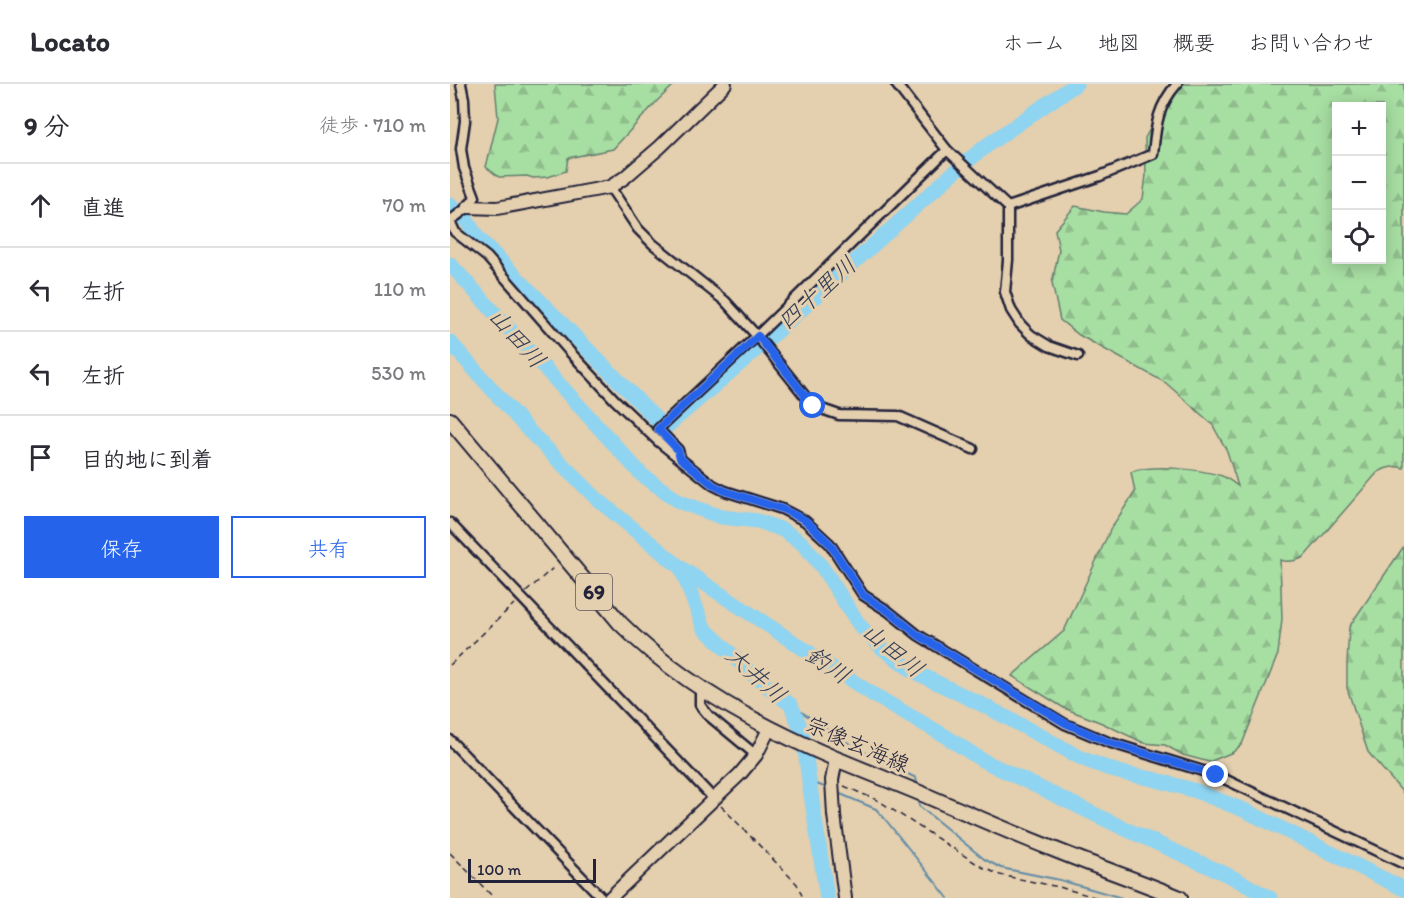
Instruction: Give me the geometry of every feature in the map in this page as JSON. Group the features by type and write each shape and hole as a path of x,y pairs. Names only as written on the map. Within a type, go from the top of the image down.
{"main road":[{"name":"宗像玄海線","path":"450,420 620,623 652,653 700,688 769,729 820,752 1048,848 1180,898"}],"street":[{"path":"461,84 465,99 465,121 460,149 464,168 475,197 468,207 450,221 455,232 487,257 570,352 659,442 713,485 782,509 805,520 830,544 863,595 918,635 1065,723 1108,742 1216,775 1404,864"},
{"path":"468,207 497,208 610,187 651,155 725,84"},
{"path":"896,84 947,150 1008,207 1008,260 1005,292 1011,310 1020,324 1031,335 1049,346 1078,356"},
{"path":"1008,207 1100,177 1153,154 1161,107 1177,84"},
{"path":"680,458 678,450 658,429 758,336 947,150"},
{"path":"610,187 638,229 652,244 725,301 758,336 813,406 839,415 898,416 972,449"},
{"path":"450,523 714,799"},
{"path":"700,688 700,705 709,716 756,755"},
{"path":"610,898 740,774 756,755 769,729"},
{"path":"450,740 602,898"},
{"path":"836,759 832,786 845,898"}],"path":[{"path":"450,666 553,568"},
{"path":"832,786 879,801 981,867 999,875 1059,887 1098,898"},
{"path":"714,799 797,884 803,898"},
{"path":"450,853 494,898"}],"green space":[{"path":"495,84 675,84 613,149 568,158 566,171 548,177 533,178 527,176 499,177 486,167 498,118"},
{"path":"1175,84 1404,84 1404,468 1390,467 1377,473 1304,557 1292,561 1280,560 1282,619 1278,654 1242,744 1233,752 1209,762 1183,755 1165,745 1144,743 1064,708 1012,676 1064,631 1111,528 1135,492 1131,472 1152,468 1201,471 1222,476 1238,486 1227,451 1212,424 1166,383 1079,335 1060,320 1052,283 1059,250 1055,230 1075,206 1126,214 1143,199 1146,175 1145,138"},
{"path":"1404,546 1404,794 1368,752 1347,688 1347,664 1349,627"}],"waterway":[{"name":"四十里川","path":"450,205 466,219 477,237 665,428 772,336 961,166 990,143 1076,84"},
{"name":"山田川","path":"450,264 642,475 680,502 721,517 758,521 783,530 802,543 822,567 860,626 882,648 913,671 991,709 1083,759 1118,772 1196,791 1246,811 1404,889"},
{"name":"釣川","path":"450,342 529,431 597,499 681,568 872,694 982,760 1123,828 1232,877 1270,898"},
{"name":"大井川","path":"681,568 704,628 752,674 791,705 803,734 827,898"},
{"path":"791,705 856,748 916,778 917,784"},
{"path":"809,781 827,788"},
{"path":"838,793 876,809 948,898"},
{"path":"919,802 919,806 984,859 1001,868 1060,880 1122,898"}],"route":[{"path":"813,406 758,336 658,429 674,444 680,458 713,485 782,509 805,520 830,544 863,595 918,635 1065,723 1108,742 1216,775"}]}
